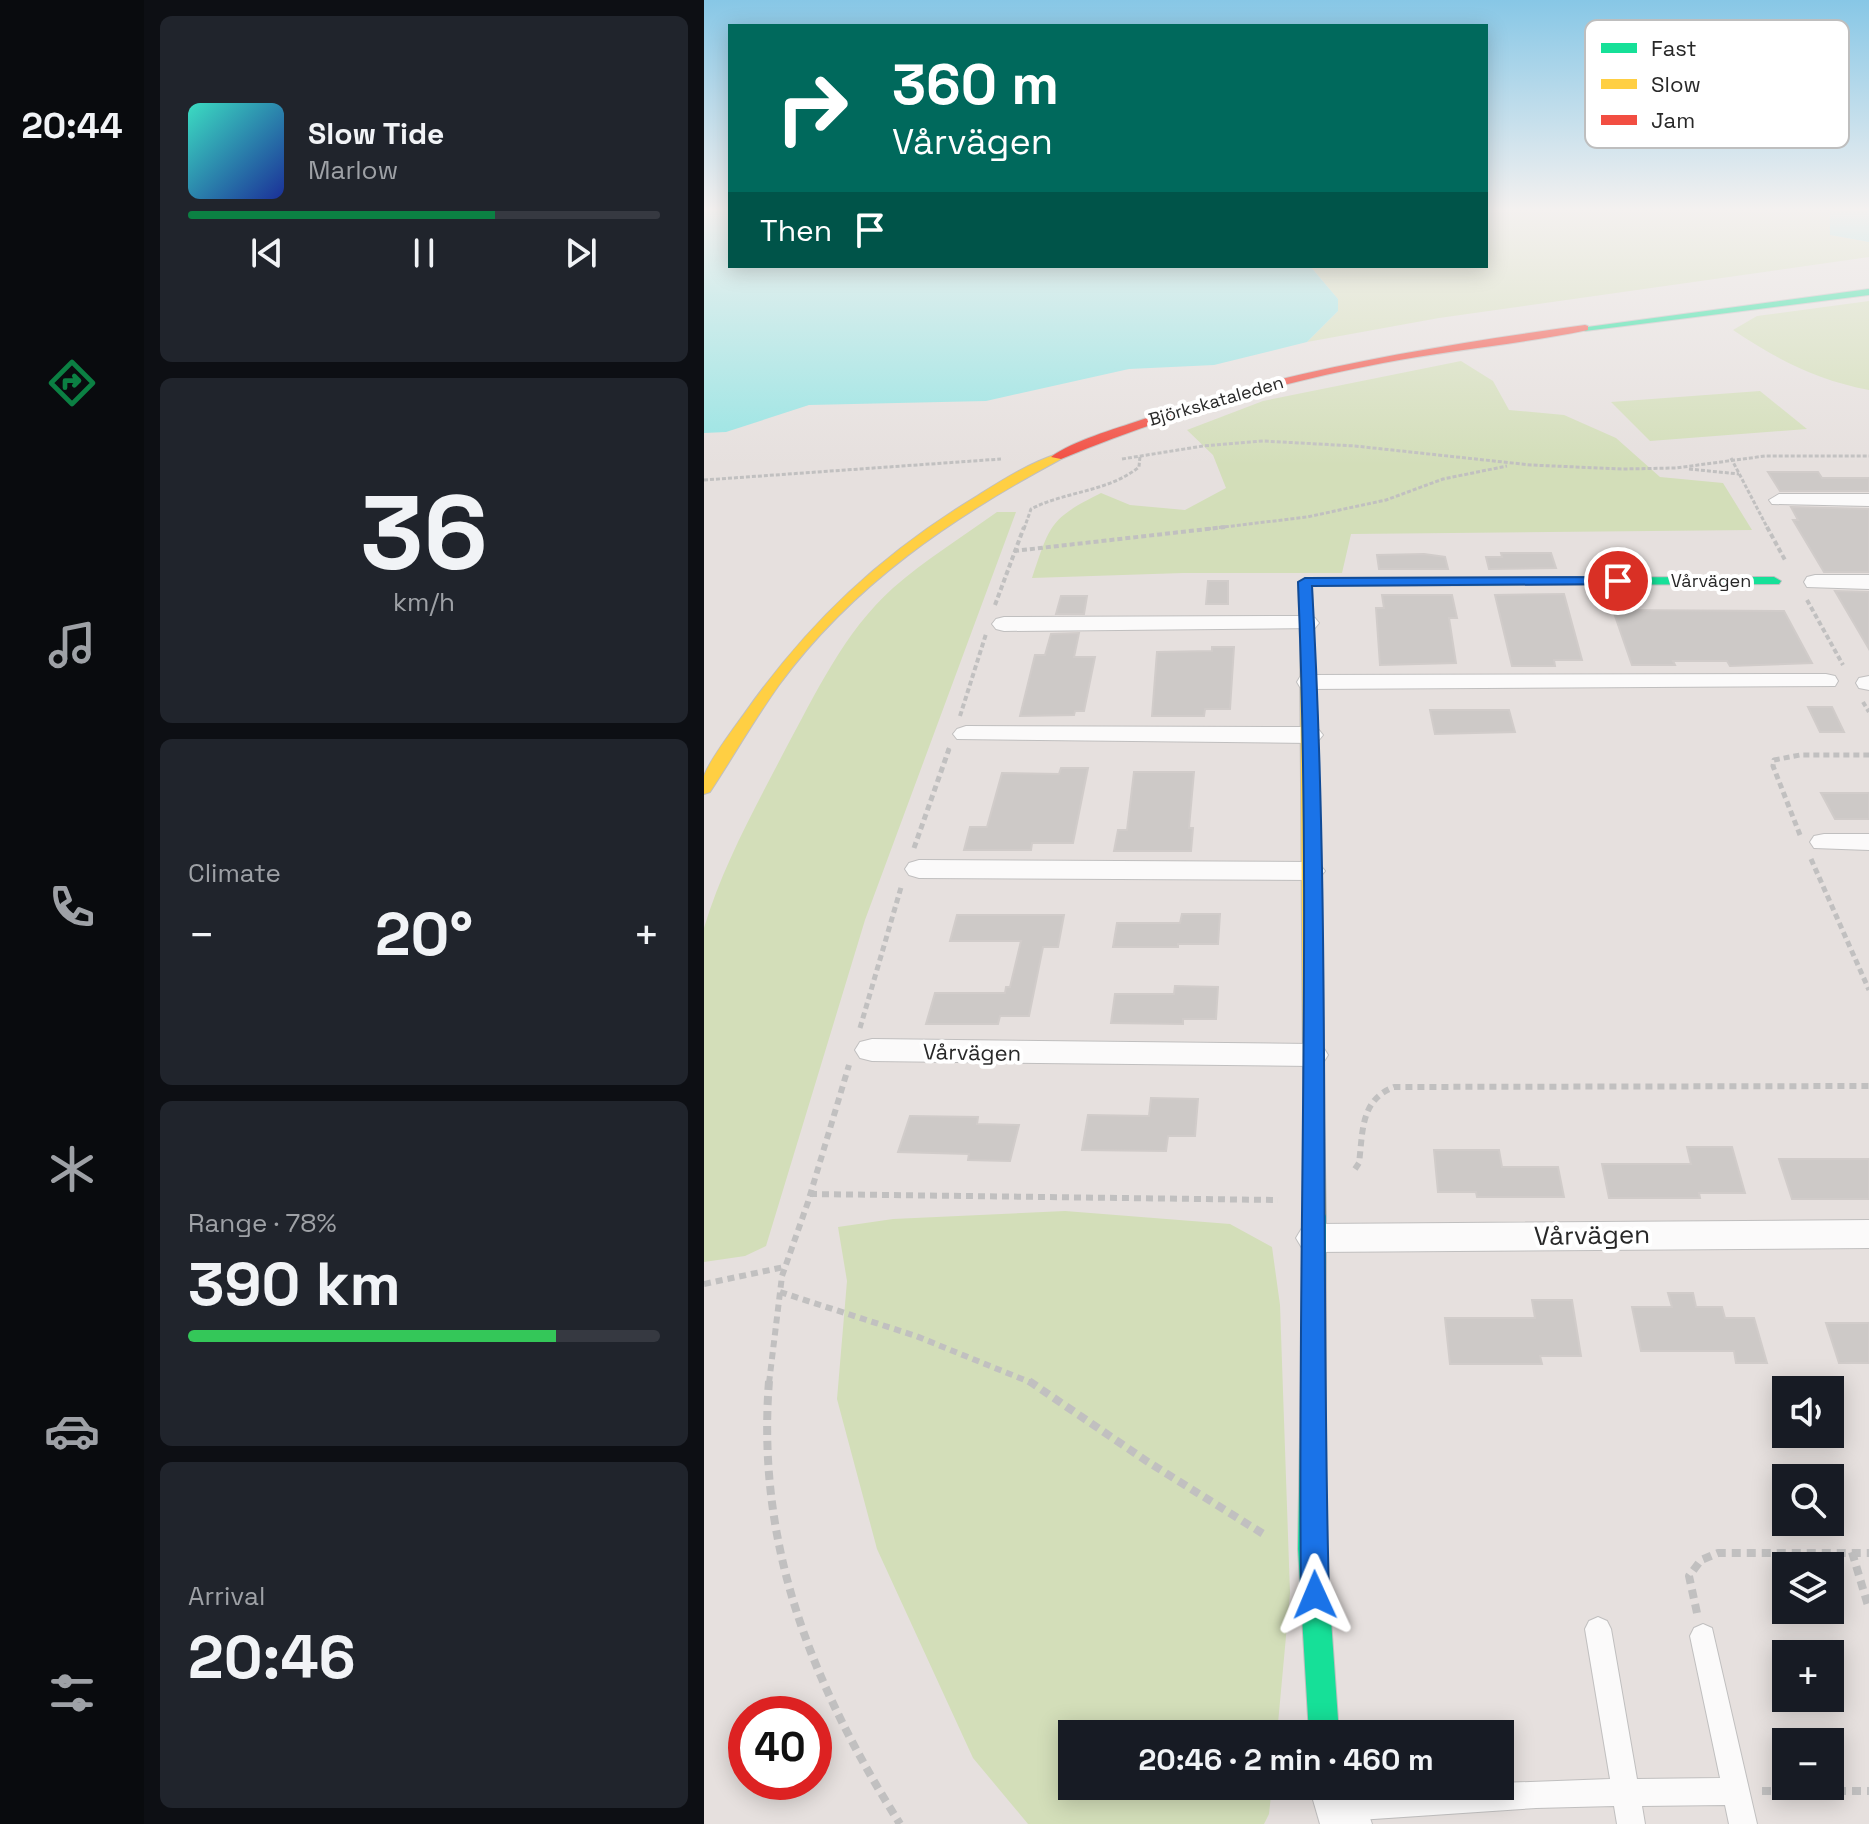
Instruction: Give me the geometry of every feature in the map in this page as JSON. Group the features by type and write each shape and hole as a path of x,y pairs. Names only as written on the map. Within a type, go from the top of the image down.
{"main road":[{"name":"Björkskataleden","path":"704,789 750,713 778,674 835,608 877,569 990,491 1086,444 1222,397 1361,365 1554,331 1844,295"},
{"name":"Vårvägen","path":"1323,1720 1316,1657 1314,1565 1311,1366 1315,1238 1310,735 1305,582 1774,581"}],"street":[{"path":"1779,500 1869,500"},
{"path":"1815,582 1869,582"},
{"path":"996,620 1307,623"},
{"path":"1309,682 1826,681"},
{"path":"959,729 1310,735"},
{"path":"1824,842 1869,842"},
{"path":"913,863 1310,871"},
{"name":"Vårvägen","path":"861,1045 1311,1055"},
{"name":"Vårvägen","path":"1315,1238 1869,1234"}],"lane":[{"path":"1598,1629 1631,1824"},
{"path":"1703,1636 1743,1824"},
{"path":"1341,1806 1536,1794 1736,1791"}],"path":[{"path":"1118,460 1220,443 1284,441 1512,465 1679,468 1739,474"},
{"path":"1679,468 1712,460 1779,455 1869,456"},
{"path":"900,1824 838,1718 787,1593 773,1526 768,1471 767,1381 784,1267 861,1045 913,863 996,620 1014,551 1031,509 1058,496 1126,477 1139,467 1140,456"},
{"path":"704,480 1012,459"},
{"path":"1014,551 1307,517 1386,500 1443,479 1512,465"},
{"path":"704,1284 784,1267"},
{"path":"780,1292 916,1336 1028,1380 1148,1462 1314,1565"},
{"path":"1852,1552 1869,1609"},
{"path":"1703,1636 1689,1576 1701,1560 1718,1553 1869,1553"},
{"path":"1736,1791 1869,1791"}],"green space":[{"path":"1335,295 1600,295 1439,318 1307,342 1338,311 1338,299"},
{"path":"1869,301 1869,390 1798,367 1733,330 1757,316"},
{"path":"1461,361 1493,381 1509,410 1564,415 1616,438 1660,477 1723,483 1752,530 1351,534 1342,573 1183,573 1032,578 1054,525 1071,510 1101,493 1130,505 1185,510 1226,488 1213,455 1187,430 1263,401"},
{"path":"1760,391 1807,429 1650,441 1611,402"},
{"path":"997,512 1016,512 865,920 766,1246 745,1256 704,1262 704,928 720,882 751,815 845,644 893,588"},
{"path":"1065,1211 1230,1224 1272,1247 1280,1305 1290,1593 1278,1720 1058,1720 1058,1800 1270,1800 1264,1824 1028,1824 973,1758 877,1549 837,1399 847,1281 838,1227 893,1219"}],"water":[{"path":"704,295 1335,295 1338,299 1338,311 1307,342 1214,365 1129,369 986,401 809,405 726,432 704,433"}],"building":[{"path":"1768,472 1818,472 1822,478 1869,478 1869,491 1780,491"},
{"path":"1791,507 1869,509 1869,572 1824,572 1793,520 1798,520"},
{"path":"1501,553 1551,553 1556,568 1489,569 1486,557 1502,557"},
{"path":"1377,555 1445,557 1448,569 1379,569"},
{"path":"1208,581 1228,581 1228,604 1206,604"},
{"path":"1835,591 1869,592 1869,649"},
{"path":"1564,594 1582,660 1554,660 1555,666 1512,666 1495,595"},
{"path":"1382,595 1452,595 1457,618 1449,618 1456,663 1380,665 1376,608 1384,608"},
{"path":"1061,596 1087,596 1084,614 1056,614"},
{"path":"1613,610 1784,611 1812,663 1730,666 1727,661 1673,661 1675,665 1632,665"},
{"path":"1079,633 1074,657 1095,657 1084,711 1075,711 1074,715 1020,716 1035,655 1045,655 1051,634"},
{"path":"1212,647 1234,647 1230,709 1205,709 1204,716 1152,716 1157,652 1212,651"},
{"path":"1808,707 1832,707 1844,732 1820,732"},
{"path":"1430,710 1509,710 1515,732 1435,734"},
{"path":"1061,768 1088,768 1073,843 1032,843 1031,850 964,850 970,827 987,827 1002,773 1059,774"},
{"path":"1134,772 1194,772 1189,828 1193,828 1191,851 1114,851 1118,830 1127,830"},
{"path":"1821,793 1869,793 1869,819 1835,819"},
{"path":"1182,914 1220,914 1218,944 1113,947 1117,923 1180,923"},
{"path":"957,915 1064,915 1058,947 1043,947 1029,1016 1000,1016 998,1024 926,1024 935,993 1005,993 1006,987 1010,987 1021,941 950,941"},
{"path":"1175,986 1218,987 1216,1019 1183,1019 1183,1024 1111,1023 1115,994 1174,994"},
{"path":"1151,1098 1198,1099 1195,1136 1168,1136 1166,1151 1082,1150 1088,1115 1149,1116"},
{"path":"910,1116 978,1117 977,1124 1019,1125 1010,1161 968,1160 969,1154 898,1152"},
{"path":"1687,1147 1732,1147 1745,1193 1699,1193 1700,1198 1609,1198 1602,1164 1691,1164"},
{"path":"1434,1150 1499,1150 1502,1167 1558,1167 1564,1197 1477,1197 1476,1192 1438,1192"},
{"path":"1779,1159 1869,1159 1869,1199 1792,1199"},
{"path":"1668,1293 1693,1293 1696,1307 1722,1307 1725,1318 1754,1318 1767,1363 1736,1363 1734,1351 1641,1351 1632,1307 1672,1307"},
{"path":"1532,1300 1572,1300 1581,1356 1540,1356 1542,1364 1450,1364 1445,1318 1535,1318"},
{"path":"1826,1323 1869,1323 1869,1363 1839,1363"}],"traffic: fast":[{"path":"1585,328 1844,295"},
{"path":"1307,641 1305,582 1774,581"},
{"path":"1315,1214 1312,1549 1323,1720"}],"traffic: slow":[{"path":"704,789 775,680 813,634 853,593 944,521 1057,457"},
{"path":"1307,641 1315,1214"}],"traffic: jam":[{"path":"1057,457 1184,409 1316,373 1585,328"}],"route":[{"path":"1315,1595 1311,1366 1315,1238 1311,1055 1311,702 1305,582 1618,581"}]}
